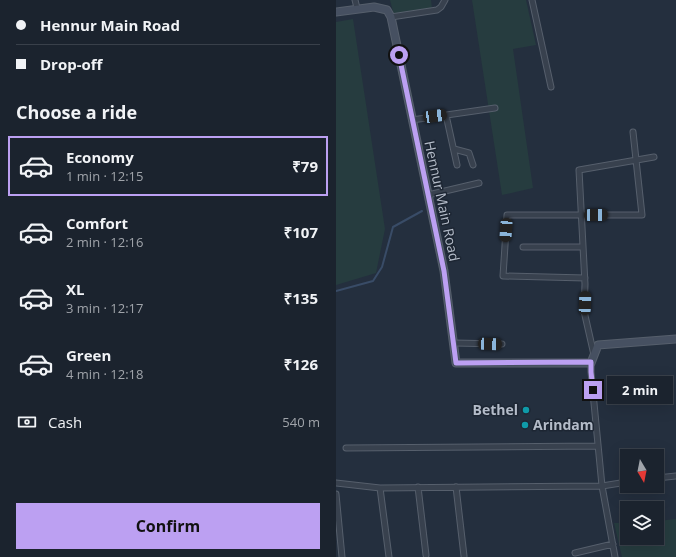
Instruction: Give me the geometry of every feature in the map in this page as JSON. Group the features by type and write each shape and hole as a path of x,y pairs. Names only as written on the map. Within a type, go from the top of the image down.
{"main road":[{"path":"336,12 374,3 387,10 391,17"},
{"name":"Hennur Main Road","path":"391,17 444,271 456,363 593,359"},
{"path":"593,359 598,345 676,339"}],"street":[{"path":"356,0 357,8"},
{"path":"391,17 437,10 441,7 445,0"},
{"path":"532,0 552,87"},
{"path":"412,120 495,108"},
{"path":"446,115 457,165"},
{"path":"585,278 503,276 507,215 642,215 633,132"},
{"path":"454,149 470,153 473,165"},
{"path":"615,557 602,486 591,372 593,359 584,311 585,278 580,170 654,157"},
{"path":"428,195 479,183"},
{"path":"523,246 583,247"},
{"path":"454,343 502,344"},
{"path":"346,448 598,446"},
{"path":"664,477 676,476"},
{"path":"336,483 380,488 602,486 620,483"},
{"path":"456,487 464,556"},
{"path":"380,488 389,557"},
{"path":"418,488 426,555"},
{"path":"336,494 342,557"},
{"path":"575,553 613,544"}],"green space":[{"path":"390,0 431,0 432,8 394,15"},
{"path":"472,0 526,0 536,45 513,49 533,188 502,195"},
{"path":"353,19 385,229 376,273 336,285 336,22"},
{"path":"676,519 676,557 622,557 614,523 620,523 620,545 664,545 664,520"}],"waterway":[{"path":"336,291 373,281 382,267 393,227 422,211"}],"place":[{"name":"Bethel","path":"526,410"},
{"name":"Arindam","path":"525,425"}],"route":[{"path":"399,55 444,271 456,363 591,362 593,390"}]}
